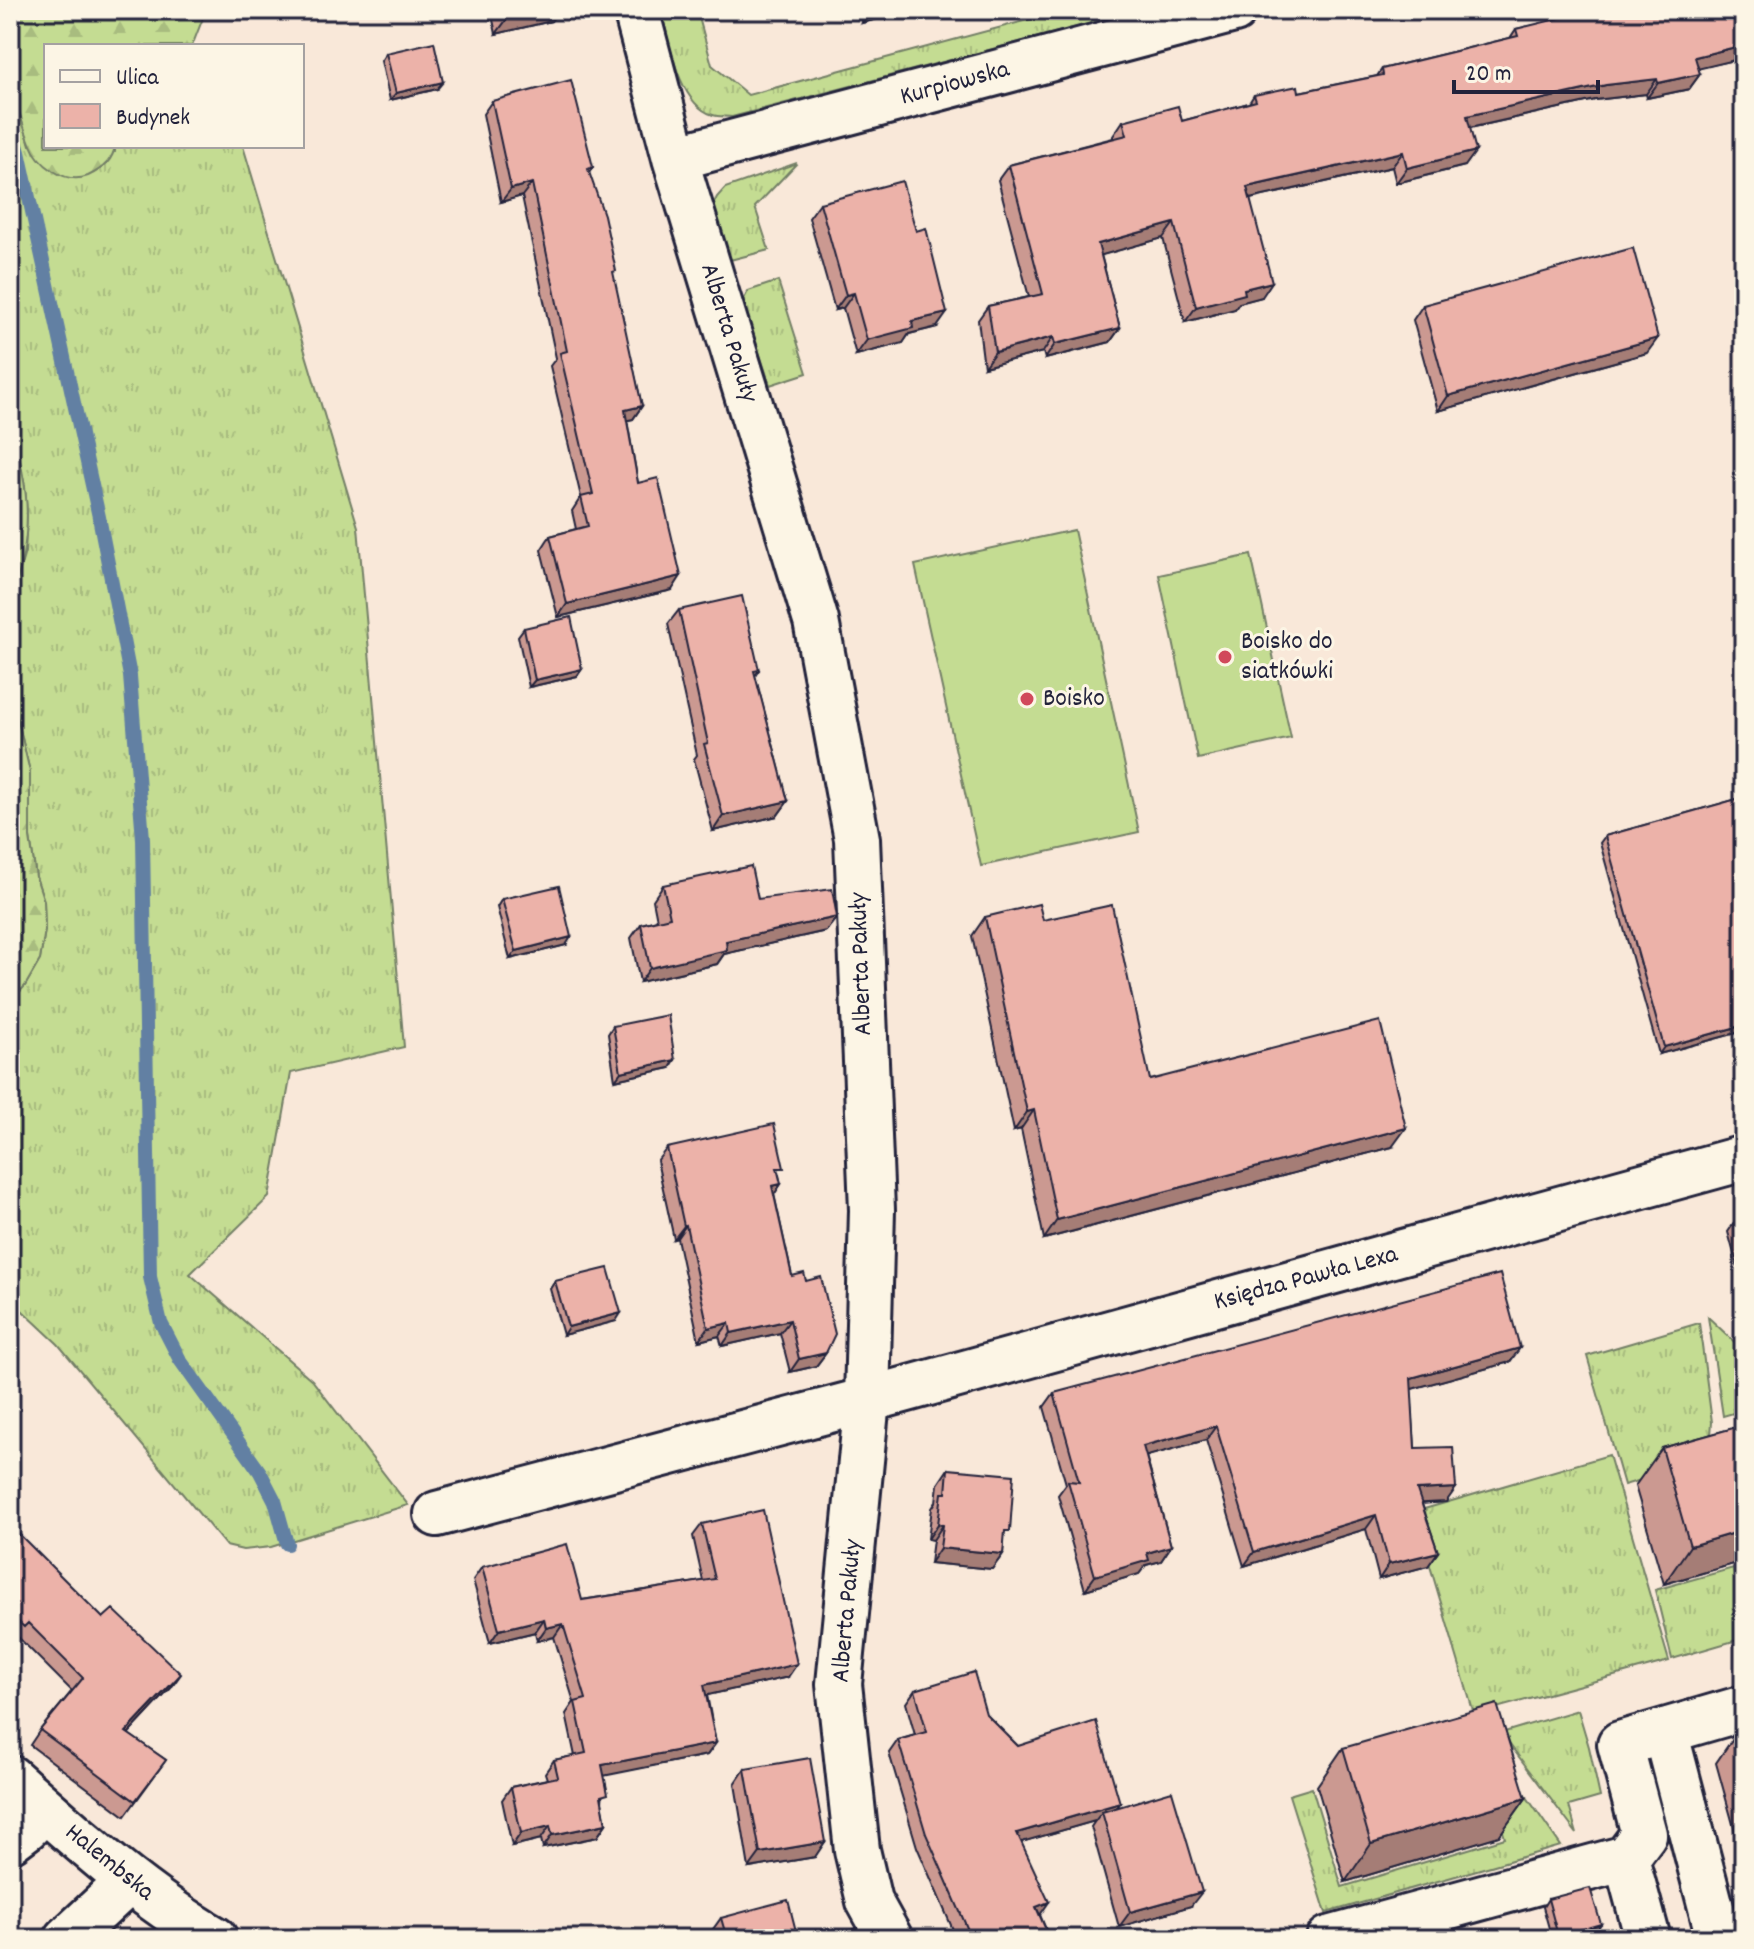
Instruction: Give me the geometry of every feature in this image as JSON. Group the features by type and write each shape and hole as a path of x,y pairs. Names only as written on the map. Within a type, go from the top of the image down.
{"street":[{"name":"Alberta Pakuły","path":"636,10 675,158 816,621 857,839 872,1210 867,1400 839,1684 857,1850 869,1901 890,1939"},
{"name":"Kurpiowska","path":"675,158 1234,10"},
{"name":"Księdza Pawła Lexa","path":"437,1514 867,1400 1744,1158"},
{"path":"1329,1939 1626,1858 1644,1834 1620,1744 1744,1708"},
{"path":"1665,1731 1719,1938"},
{"name":"Halembska","path":"10,1778 128,1882 215,1939"},
{"path":"10,1840 44,1810"},
{"path":"1626,1858 1648,1939"},
{"path":"67,1939 128,1882"}],"green space":[{"path":"10,10 226,10 203,18 193,44 44,44 44,148 114,148 106,164 93,174 79,178 53,171 34,151 19,111 9,53"},
{"path":"661,10 697,10 712,65 748,95 1065,10 1142,10 732,117 713,115 701,109 691,98 677,70"},
{"path":"10,76 30,145 115,152 115,148 244,148 358,527 404,1047 291,1073 269,1197 190,1274 312,1380 408,1505 271,1547 243,1550 226,1546 58,1344 10,1299 10,1002 25,986 40,960 45,930 44,901 36,877 30,837 30,772 10,687 10,603 25,552 27,515 25,486 10,423"},
{"path":"797,163 755,207 769,250 730,260 713,205 717,197 725,188"},
{"path":"778,281 807,373 770,385 744,299 748,291"},
{"path":"10,423 22,470 27,513 23,556 10,603"},
{"name":"Boisko","path":"1074,530 1139,832 981,866 915,565"},
{"name":"Boisko do siatkówki","path":"1251,555 1291,738 1198,759 1159,575"},
{"path":"10,687 30,772 30,838 36,877 44,901 45,930 40,960 25,986 10,1002"},
{"path":"1708,1317 1744,1351 1744,1410 1723,1416"},
{"path":"1699,1323 1712,1422 1709,1460 1624,1485 1587,1356"},
{"path":"1609,1455 1669,1661 1474,1714 1414,1512"},
{"path":"1744,1565 1744,1638 1672,1659 1655,1590"},
{"path":"1578,1710 1600,1797 1569,1806 1577,1834 1501,1733"},
{"path":"1485,1737 1561,1846 1326,1913 1289,1795 1312,1788 1342,1887 1505,1838 1475,1740"}],"building":[{"path":"505,10 546,10 507,19"},
{"path":"1605,10 1737,10 1744,45 1695,57 1700,74 1658,83 1657,79 1606,85 1467,116 1476,151 1407,168 1403,152 1247,187 1272,282 1244,289 1245,294 1196,307 1174,223 1098,244 1120,328 1055,344 1053,337 995,352 988,306 1043,294 1009,165 1127,135 1123,121 1178,106 1182,121 1256,101 1254,95 1298,86 1299,92 1383,75 1382,69 1518,36 1516,29"},
{"path":"434,42 443,82 396,93 386,53"},
{"path":"571,80 593,167 588,169 604,215 642,406 625,410 638,483 658,478 681,576 567,604 550,536 588,526 581,497 593,494 560,353 567,351 532,183 511,189 492,101"},
{"path":"902,181 916,231 926,228 947,313 912,321 913,328 867,340 854,293 846,295 820,203"},
{"path":"1633,248 1658,338 1448,396 1423,305"},
{"path":"742,596 759,670 754,671 788,801 723,816 704,744 708,743 679,610"},
{"path":"571,617 582,669 535,680 524,628"},
{"path":"1744,797 1744,1025 1664,1047 1605,836"},
{"path":"751,866 758,899 832,889 837,917 726,941 727,950 650,968 641,924 670,917 663,885"},
{"path":"559,886 571,937 516,951 502,899"},
{"path":"1039,904 1043,920 1112,905 1150,1080 1380,1021 1406,1128 1057,1220 1034,1110 1027,1112 985,917"},
{"path":"668,1015 675,1060 621,1072 613,1026"},
{"path":"774,1124 784,1168 777,1168 781,1184 772,1186 792,1276 804,1273 806,1281 821,1277 835,1334 826,1353 799,1359 790,1320 731,1333 729,1323 708,1328 667,1148"},
{"path":"608,1268 621,1313 568,1327 555,1281"},
{"path":"1500,1274 1520,1348 1411,1378 1415,1448 1453,1447 1456,1488 1417,1490 1438,1552 1389,1564 1376,1515 1254,1552 1216,1426 1143,1446 1171,1546 1147,1553 1149,1560 1095,1576 1068,1481 1079,1482 1054,1393"},
{"path":"1744,1425 1744,1530 1690,1546 1662,1448"},
{"path":"948,1469 1014,1475 1010,1531 1005,1531 1003,1554 940,1548 943,1525 938,1524"},
{"path":"763,1510 797,1664 704,1685 716,1743 602,1765 608,1794 601,1796 606,1824 552,1835 550,1826 521,1833 511,1787 558,1777 554,1760 586,1753 575,1702 586,1699 563,1624 546,1628 544,1619 499,1630 482,1567 567,1544 582,1600 715,1579 702,1524"},
{"path":"16,1531 103,1618 113,1609 181,1674 126,1732 166,1760 135,1801 40,1730 83,1678 28,1623 24,1627 10,1614 10,1537"},
{"path":"974,1672 986,1714 1018,1746 1096,1721 1120,1803 1017,1833 1049,1902 1036,1907 1050,1939 992,1939 988,1930 971,1937 926,1834 898,1740 927,1732 915,1690"},
{"path":"1497,1704 1526,1798 1371,1844 1343,1748"},
{"path":"810,1758 825,1842 760,1853 745,1769"},
{"path":"1172,1791 1202,1892 1130,1912 1102,1812"},
{"path":"1590,1888 1601,1924 1558,1936 1548,1899"},
{"path":"788,1900 798,1939 727,1939 721,1918"},
{"path":"857,1928 862,1939 830,1939"}],"waterway":[{"path":"10,122 99,517 130,676 143,839 150,1277 161,1323 180,1360 260,1472 275,1501 287,1544"}],"place":[{"name":"Boisko do siatkówki","path":"1225,657"},
{"name":"Boisko","path":"1027,699"}]}
